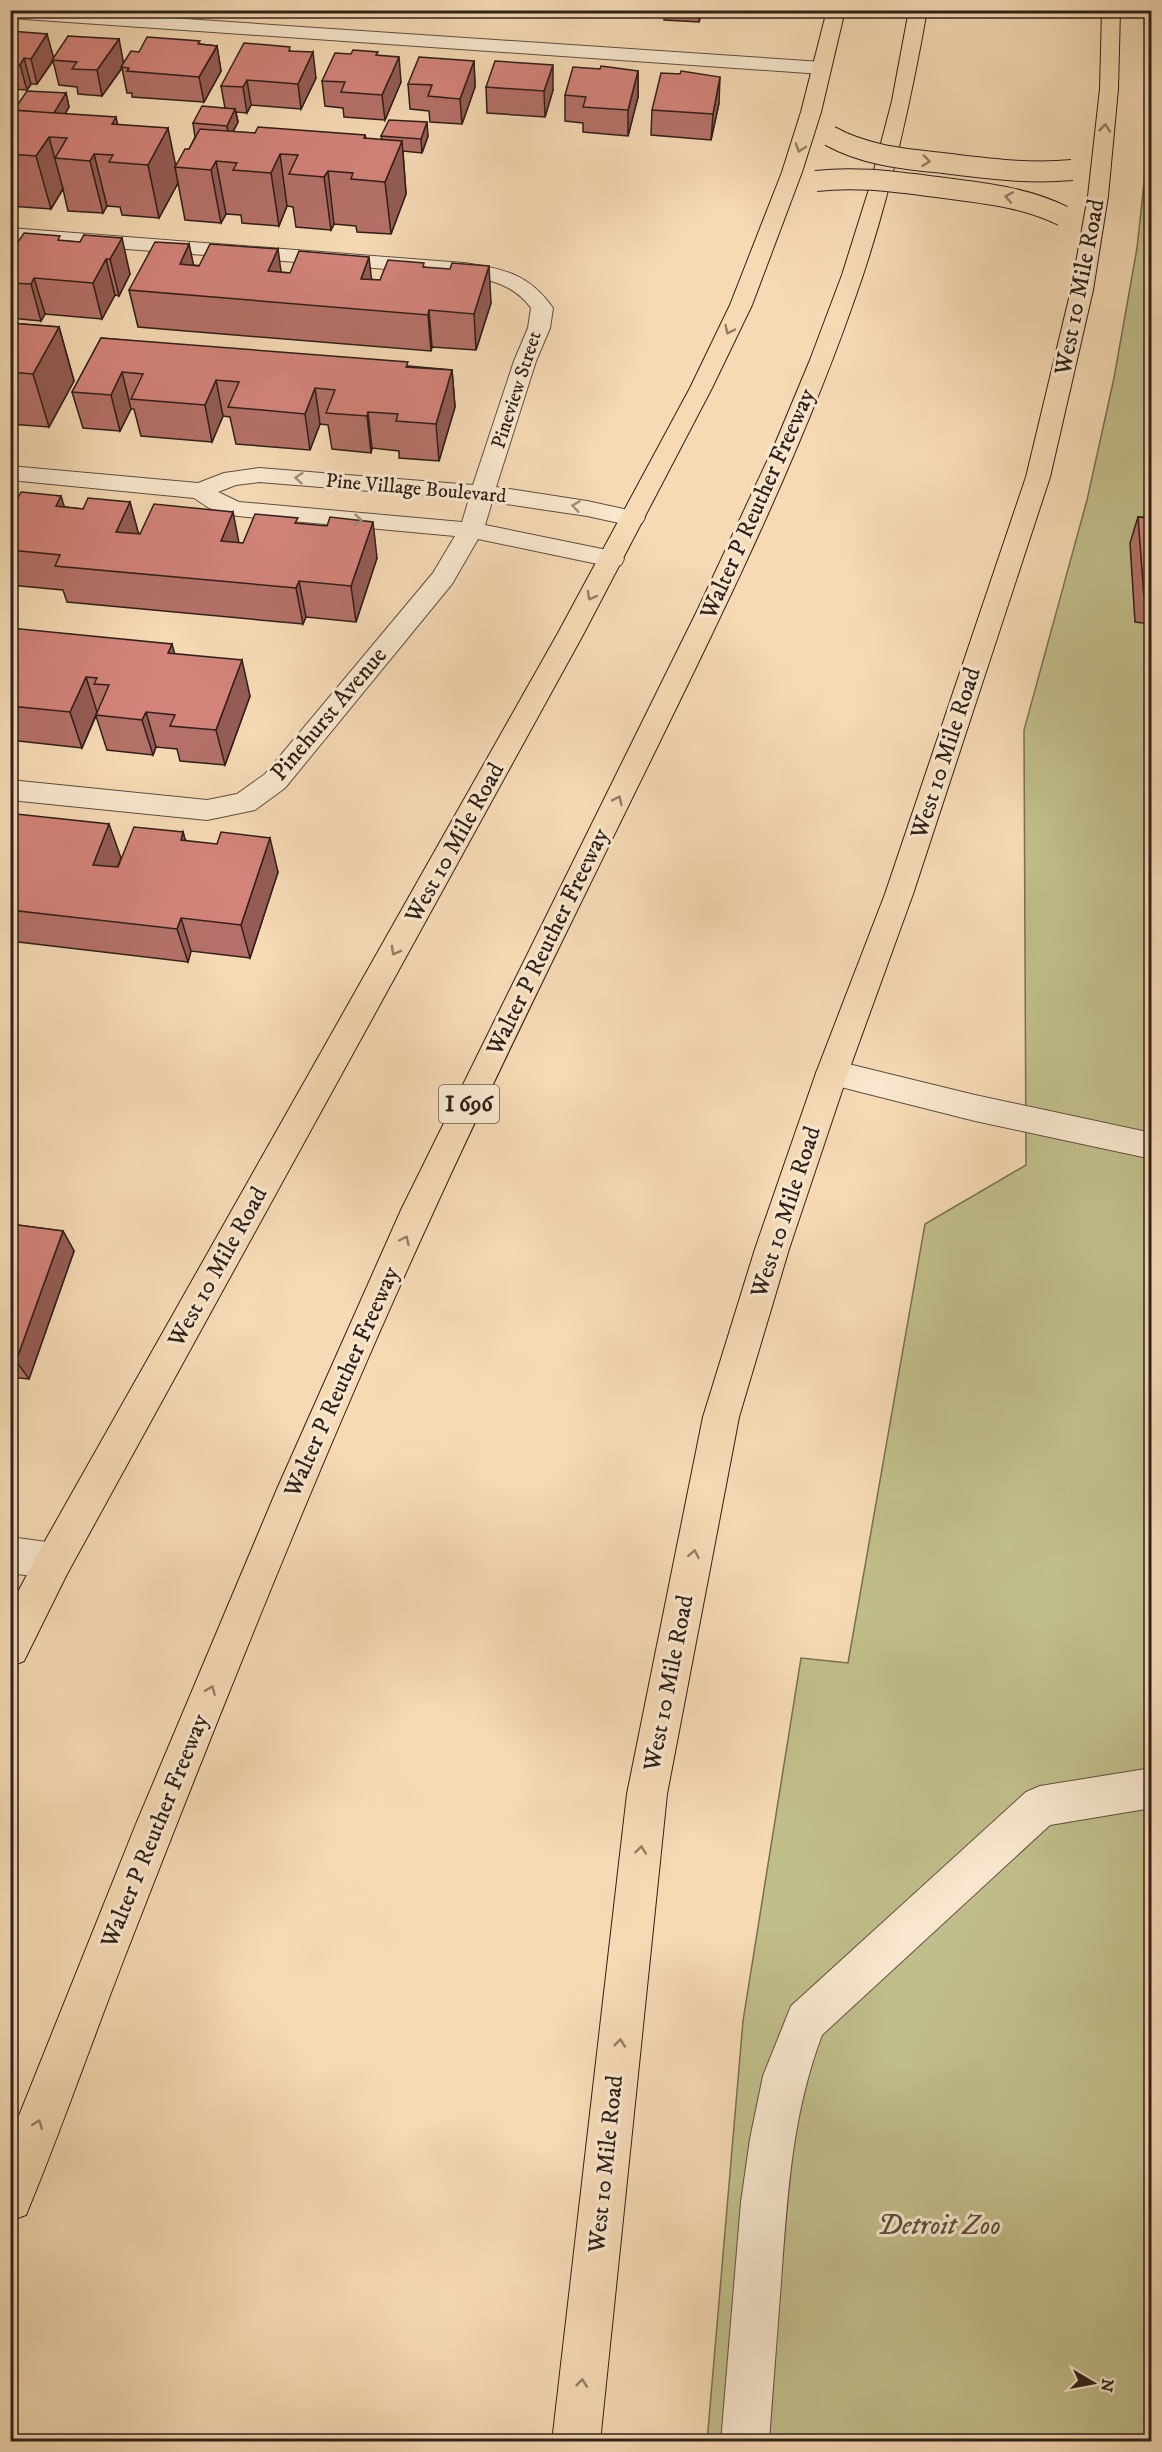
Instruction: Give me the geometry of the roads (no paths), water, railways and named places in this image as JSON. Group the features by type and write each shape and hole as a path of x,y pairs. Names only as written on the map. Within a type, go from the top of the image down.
{"main road":[{"name":"West 10 Mile Road","path":"10,1648 54,1561 612,560 701,388 741,305 782,197 811,112 836,10"},
{"name":"Walter P Reuther Freeway","path":"10,2199 166,1801 353,1353 450,1142 723,585 800,417 844,302 887,162 901,110 918,10"},
{"name":"West 10 Mile Road","path":"576,2442 647,1794 721,1417 772,1249 832,1073 899,894 1038,477 1082,290 1090,246 1109,89 1111,10"},
{"path":"811,112 816,123 830,136 854,149 882,156 1022,172 1072,170 1102,161"},
{"path":"782,197 803,185 843,178 1011,197 1039,204 1064,216 1090,246"}],"street":[{"path":"10,13 822,68"},
{"name":"Pineview Street","path":"10,234 464,269 505,276 530,291 542,308 539,328 525,361 476,512"},
{"name":"Pine Village Boulevard","path":"10,473 200,490 232,478 259,475 476,512 571,549 612,560"},
{"name":"Pine Village Boulevard","path":"200,490 217,503 237,509 476,512 593,508 633,518"},
{"name":"Pinehurst Avenue","path":"10,790 207,810 245,803 275,781 443,578 476,512"},
{"path":"832,1073 975,1108 1152,1146"},
{"path":"10,1555 54,1561"},
{"path":"745,2442 764,2202 772,2139 785,2076 806,2021 1040,1806 1152,1788"}],"park label":[{"name":"Detroit Zoo","path":"939,2225"}]}
